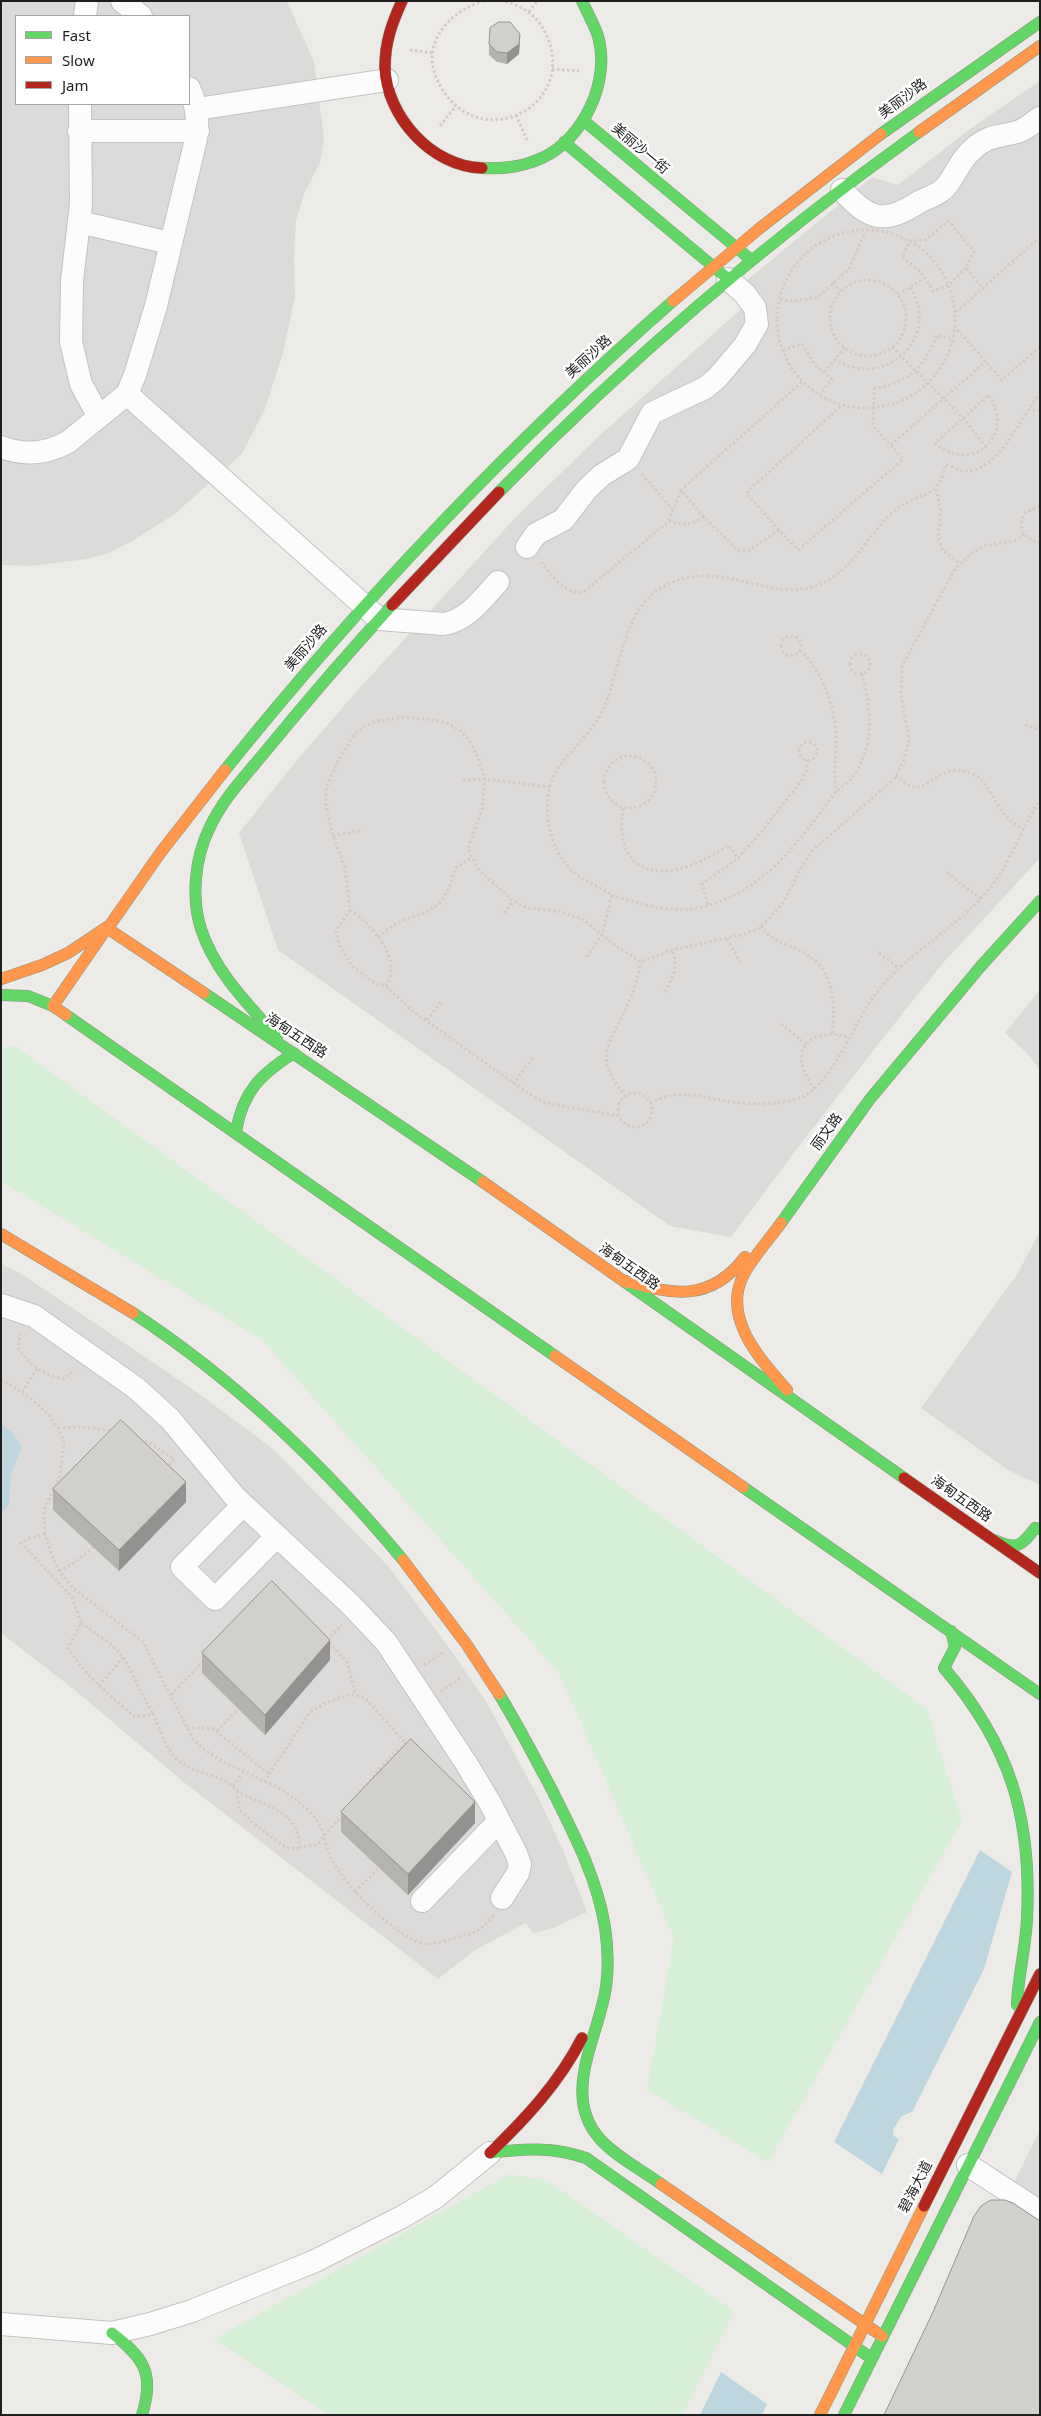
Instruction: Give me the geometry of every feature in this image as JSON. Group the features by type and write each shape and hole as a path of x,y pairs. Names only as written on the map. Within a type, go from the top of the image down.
{"main road":[{"path":"402,1 388,33 385,68 393,103 412,133 439,156 473,168 508,169 543,158 571,137 591,107 600,72 598,37 582,1"},
{"name":"美丽沙路","path":"290,1050 238,992 211,956 202,938 197,919 196,880 204,843 209,828 234,791 371,612 453,539 721,273 736,247 936,93 1040,22"},
{"name":"美丽沙路","path":"53,1006 168,842 218,778 371,612 502,459 594,373 721,273 750,260 929,124 1040,46"},
{"name":"美丽沙一街","path":"583,120 669,212 721,273"},
{"name":"美丽沙一街","path":"564,142 669,212 736,247 750,260"},
{"name":"丽文路","path":"621,1280 647,1287 681,1290 710,1288 729,1276 904,1044 975,960 1040,890"},
{"name":"丽文路","path":"798,1403 762,1360 740,1324 736,1302 743,1276 870,1099 981,966 1040,901"},
{"path":"1,979 48,962 107,928"},
{"name":"海甸五西路","path":"107,928 473,1175 1040,1573"},
{"path":"1,994 20,994 37,998 53,1006 236,1131 548,1352 1040,1694"},
{"path":"236,1131 241,1109 253,1086 290,1050"},
{"path":"1,1234 142,1318 257,1409 322,1469 382,1534 420,1581 456,1628 508,1708 573,1833 599,1901 606,1932 608,1960 606,1989 600,2019 582,2080 583,2106 587,2121 598,2138 633,2164 882,2336"},
{"path":"1,1246 100,1303 220,1390 334,1495 392,1562 455,1645 500,1716 565,1837 581,1875 590,1906 597,1975 592,2006 576,2053 525,2120 490,2153"},
{"path":"994,1540 1007,1546 1018,1546 1024,1542 1035,1528 1040,1529"},
{"path":"951,1631 955,1647 944,1668 974,1704 1009,1771 1020,1804 1025,1834 1027,1918 1017,1992 1016,2018"},
{"name":"碧海大道","path":"820,2415 1016,2018 1040,1974"},
{"path":"844,2415 1040,2022"},
{"path":"490,2153 525,2148 545,2148 571,2152 586,2158 871,2358"},
{"path":"112,2333 111,2344 130,2360 142,2381 141,2397 134,2415"},
{"path":"112,2333 133,2351 146,2368 149,2390 142,2415"}],"street":[{"path":"85,15 87,1"},
{"path":"122,1 140,15"},
{"path":"79,131 194,109 387,80"},
{"path":"80,105 79,222 72,281 71,342 81,384 100,417"},
{"path":"1,447 24,453 48,452 68,442 127,394 148,333 170,243 194,109"},
{"path":"842,190 864,212 877,217 889,217 912,208 940,192 961,163 977,146 997,134 1018,132 1040,118"},
{"path":"79,222 170,243"},
{"path":"527,547 536,534 563,520 587,489 602,474 628,459 652,413 705,388 718,378 745,345 757,324 755,308 745,294 721,273"},
{"path":"127,394 371,612 444,624 455,622 470,611 498,582"},
{"path":"1,1305 34,1316 136,1388 170,1419 243,1505 350,1604 386,1642 426,1700 500,1821 520,1864 518,1874 502,1898"},
{"path":"243,1505 182,1567 215,1599 276,1537"},
{"path":"422,1901 500,1821"},
{"path":"1,2324 112,2333 192,2311 314,2260 436,2197 490,2153"},
{"path":"968,2165 1040,2212"}],"path":[{"path":"484,1 468,3 452,16 439,32 433,52 434,74 442,93 457,108 473,117 492,120 511,118 528,110 541,97 550,80 553,62 551,43 542,26 529,12 511,2 501,1"},
{"path":"529,12 537,1"},
{"path":"948,221 974,251 966,268 949,285 933,291 921,272 902,257 910,242 926,240 948,221"},
{"path":"850,231 880,231 910,242 934,261 949,285 956,312 954,340 943,366 928,383 901,402 874,408 843,405 820,395 803,381 783,350 777,320 782,289 797,262 820,242 850,231"},
{"path":"780,300 795,301 818,298 849,268 865,232"},
{"path":"956,312 1039,240"},
{"path":"966,268 983,288"},
{"path":"898,296 924,278"},
{"path":"871,280 888,286 898,296 904,305 906,318 904,331 887,351 861,356 845,348 832,332 830,321 831,308 841,291 854,282 871,280"},
{"path":"832,283 841,291"},
{"path":"834,360 854,368 872,368 891,364 902,356 914,341 920,319 919,303 910,287"},
{"path":"954,326 1002,380 1040,347"},
{"path":"843,405 746,493 798,550 903,459 873,426 874,389 896,384 916,370 929,355 937,334 954,340"},
{"path":"783,350 802,344 815,365 832,379 820,395"},
{"path":"892,347 963,418 986,447"},
{"path":"824,372 845,348"},
{"path":"891,445 986,361"},
{"path":"527,547 568,591 578,594 586,590 669,521 680,490 803,381"},
{"path":"960,564 942,549 938,538 941,511 936,490 946,464 964,471 984,466 1012,435 1027,410 1040,394"},
{"path":"989,395 995,404 998,427 994,438 986,447 977,453 966,456 954,455 935,443 989,395"},
{"path":"1027,410 1040,410"},
{"path":"628,459 673,510"},
{"path":"680,490 737,550 748,550 779,530"},
{"path":"862,673 868,704 869,733 866,746 853,777 836,792 821,814 779,864 758,882 738,895 691,909 674,909 612,896 582,879 562,859 549,822 548,797 550,787 558,768 591,729 603,710 631,626 643,606 657,591 688,578 709,575 726,576 781,589 808,588 826,581 850,565 876,530 896,509 911,499 930,494 936,490"},
{"path":"1040,506 1030,508 1022,517 1021,529 1034,542 1040,543"},
{"path":"669,521 682,525 692,524 704,517"},
{"path":"641,962 672,950 727,938 762,926 784,901 800,868 812,851 831,833 862,809 896,775 904,760 910,740 901,695 902,666 960,564 984,546 992,543 1017,540 1024,534"},
{"path":"800,650 795,655 788,656 783,652 782,642 786,637 795,636 801,644 800,650 818,673 832,709 836,744 833,777 836,792"},
{"path":"858,654 865,655 869,660 869,667 862,673 856,673 850,666 852,657 858,654"},
{"path":"620,1116 546,1103 513,1084 414,1012 386,986 376,984 352,966 338,945 336,930 350,910 345,868 332,836 326,805 326,788 338,761 354,735 377,721 405,717 447,723 459,730 468,739 476,752 485,780 482,808 468,849 471,858 488,880 513,901 528,908 558,911 582,918 616,946 641,962"},
{"path":"1025,725 1040,730"},
{"path":"811,742 815,745 817,751 815,757 807,759 802,757 800,748 802,744 811,742"},
{"path":"622,756 639,757 647,761 656,777 654,794 641,806 623,808 609,798 604,782 605,774 608,766 622,756"},
{"path":"708,904 702,884 738,858 800,781 807,770 807,759"},
{"path":"896,775 913,788 920,788 944,771 955,770 974,774 990,789 1002,811 1023,830"},
{"path":"463,780 485,780 550,787"},
{"path":"650,1103 673,1094 686,1093 731,1102 775,1103 800,1098 815,1088 873,997 912,955 956,923 981,899 1001,872 1040,800"},
{"path":"623,808 622,841 634,861 644,868 655,871 680,870 711,856 728,845 738,858"},
{"path":"332,836 363,830"},
{"path":"378,937 390,926 433,909 449,891 455,868 471,858"},
{"path":"947,873 981,899"},
{"path":"587,957 602,934 612,896"},
{"path":"504,913 513,901"},
{"path":"350,910 364,919 388,954 391,971 386,986"},
{"path":"762,926 766,934 778,943 803,952 815,961 825,974 831,987 834,1005 832,1034"},
{"path":"727,938 741,963"},
{"path":"665,992 675,973 676,958 672,950"},
{"path":"879,954 899,968"},
{"path":"626,1096 615,1084 606,1061 609,1040 627,1006 641,962"},
{"path":"427,1020 440,1002"},
{"path":"781,1024 806,1044"},
{"path":"815,1088 805,1072 801,1058 806,1044 812,1038 824,1034 849,1037"},
{"path":"513,1084 534,1056"},
{"path":"643,1095 650,1103 652,1113 643,1126 627,1125 620,1116 619,1105 626,1096 643,1095"},
{"path":"34,1316 21,1334 18,1347 23,1357 38,1368 50,1376 63,1379 72,1373 87,1353"},
{"path":"22,1392 38,1368"},
{"path":"1,1379 22,1392 49,1415 58,1428 64,1442 60,1477 46,1504 45,1534 59,1571 72,1588 143,1642 187,1728 206,1752 265,1782 302,1805 322,1829 325,1847 333,1864 355,1892 376,1912 412,1940 428,1944 474,1932 486,1925 495,1914 502,1898"},
{"path":"58,1428 82,1427 114,1431 106,1438"},
{"path":"133,1438 150,1443 182,1465"},
{"path":"164,1471 174,1459"},
{"path":"46,1504 58,1492"},
{"path":"45,1534 27,1539 21,1543 72,1597 81,1623 112,1645 123,1657 153,1714 170,1752 181,1763 207,1776 228,1782 237,1790 265,1803 295,1824 300,1838 300,1847"},
{"path":"59,1571 74,1563 94,1547"},
{"path":"81,1623 68,1648 77,1663 99,1686 135,1717 153,1714"},
{"path":"320,1634 347,1662 356,1696"},
{"path":"323,1645 327,1641"},
{"path":"409,1674 455,1645"},
{"path":"99,1686 123,1657"},
{"path":"171,1695 206,1659"},
{"path":"426,1700 472,1671"},
{"path":"265,1782 310,1712 328,1702 351,1694 365,1698 412,1750"},
{"path":"217,1731 238,1709"},
{"path":"187,1728 212,1728 241,1754 269,1774"},
{"path":"354,1800 374,1775 406,1744"},
{"path":"232,1786 244,1771"},
{"path":"237,1790 239,1809 252,1822 285,1847 296,1849 316,1845 346,1812"},
{"path":"355,1892 379,1868"}],"shaded area":[{"path":"1,1 287,1 314,62 324,139 320,163 304,194 296,221 294,257 295,297 283,353 265,409 242,454 176,513 131,542 106,554 87,559 31,566 1,565"},
{"path":"1040,81 1040,858 944,962 805,1138 731,1237 670,1226 278,950 239,833 297,760 357,691 516,517 598,437 740,310 740,286 872,177 898,185 970,129"},
{"path":"1040,990 1040,1070 1026,1052 1005,1033"},
{"path":"1040,1230 1040,1485 1008,1470 921,1408 1018,1273"},
{"path":"1,1264 23,1275 198,1393 272,1448 389,1567 450,1649 487,1703 538,1797 563,1850 587,1912 553,1928 533,1933 526,1923 475,1950 438,1979 181,1780 76,1691 1,1633"},
{"path":"1040,2130 1040,2224 1004,2203"}],"green space":[{"path":"15,1046 927,1709 962,1821 768,2162 647,2090 674,1938 559,1673 262,1340 1,1181 1,1049"},
{"path":"509,2174 548,2181 734,2311 682,2415 329,2415 214,2339"}],"water":[{"path":"1,1424 13,1433 22,1447 11,1475 9,1504 1,1514"},
{"path":"980,1850 1012,1872 984,1969 912,2112 902,2116 893,2130 894,2136 899,2139 882,2174 834,2142"},
{"path":"721,2372 767,2404 762,2415 700,2415"}],"building":[{"path":"499,22 510,22 520,34 519,44 507,53 497,52 489,44 490,28"},
{"path":"121,1420 186,1482 119,1550 53,1489"},
{"path":"272,1581 330,1640 265,1715 202,1653"},
{"path":"411,1739 475,1802 408,1874 341,1812"},
{"path":"991,2200 1005,2200 1013,2203 1040,2221 1040,2415 884,2415 933,2312 974,2216 981,2206"}],"traffic: fast":[{"path":"482,168 513,167 542,158 557,149 582,123 591,106 601,71 601,53 598,36 582,1"},
{"path":"881,134 1040,22"},
{"path":"583,120 749,258"},
{"path":"499,492 649,348 754,258 919,132"},
{"path":"564,142 727,278"},
{"path":"225,770 329,646 439,526 553,411 673,301"},
{"path":"277,1037 233,987 207,945 198,917 195,891 200,852 214,818 234,789 327,678 392,605"},
{"path":"781,1223 870,1099 981,966 1040,901"},
{"path":"204,993 483,1182"},
{"path":"1,995 28,996 53,1006"},
{"path":"66,1015 555,1356"},
{"path":"236,1131 243,1105 255,1085 272,1068 294,1053"},
{"path":"625,1282 904,1478"},
{"path":"133,1313 207,1367 277,1426 342,1491 403,1560"},
{"path":"743,1487 1040,1694"},
{"path":"994,1540 1013,1546 1022,1543 1035,1528 1040,1529"},
{"path":"951,1631 955,1647 944,1668 986,1725 1001,1754 1012,1784 1020,1815 1028,1881 1027,1918 1017,2005"},
{"path":"499,1694 552,1790 584,1857 591,1874 605,1927 607,1977 604,1997 584,2074 582,2091 584,2108 590,2124 606,2146 661,2184"},
{"path":"844,2415 1040,2022"},
{"path":"490,2153 514,2150 550,2150 586,2158 871,2358"},
{"path":"112,2333 132,2351 144,2368 147,2388 142,2415"}],"traffic: slow":[{"path":"919,132 1040,46"},
{"path":"673,301 760,228 881,134"},
{"path":"1,979 42,965 68,953 110,925 161,852 225,770"},
{"path":"66,1015 53,1006 107,928 204,993"},
{"path":"483,1182 625,1282"},
{"path":"781,1223 743,1276 738,1292 737,1308 747,1338 766,1366 787,1390"},
{"path":"1,1234 133,1313"},
{"path":"622,1280 657,1289 689,1291 704,1288 718,1282 732,1272 745,1257"},
{"path":"555,1356 743,1487"},
{"path":"403,1560 467,1645 499,1694"},
{"path":"661,2184 882,2336"},
{"path":"820,2415 924,2206"}],"traffic: jam":[{"path":"402,1 390,33 385,58 387,85 394,103 403,120 415,136 430,149 446,159 482,168"},
{"path":"392,605 499,492"},
{"path":"904,1478 1040,1573"},
{"path":"924,2206 1040,1974"},
{"path":"490,2153 541,2099 563,2070 582,2038"}]}
